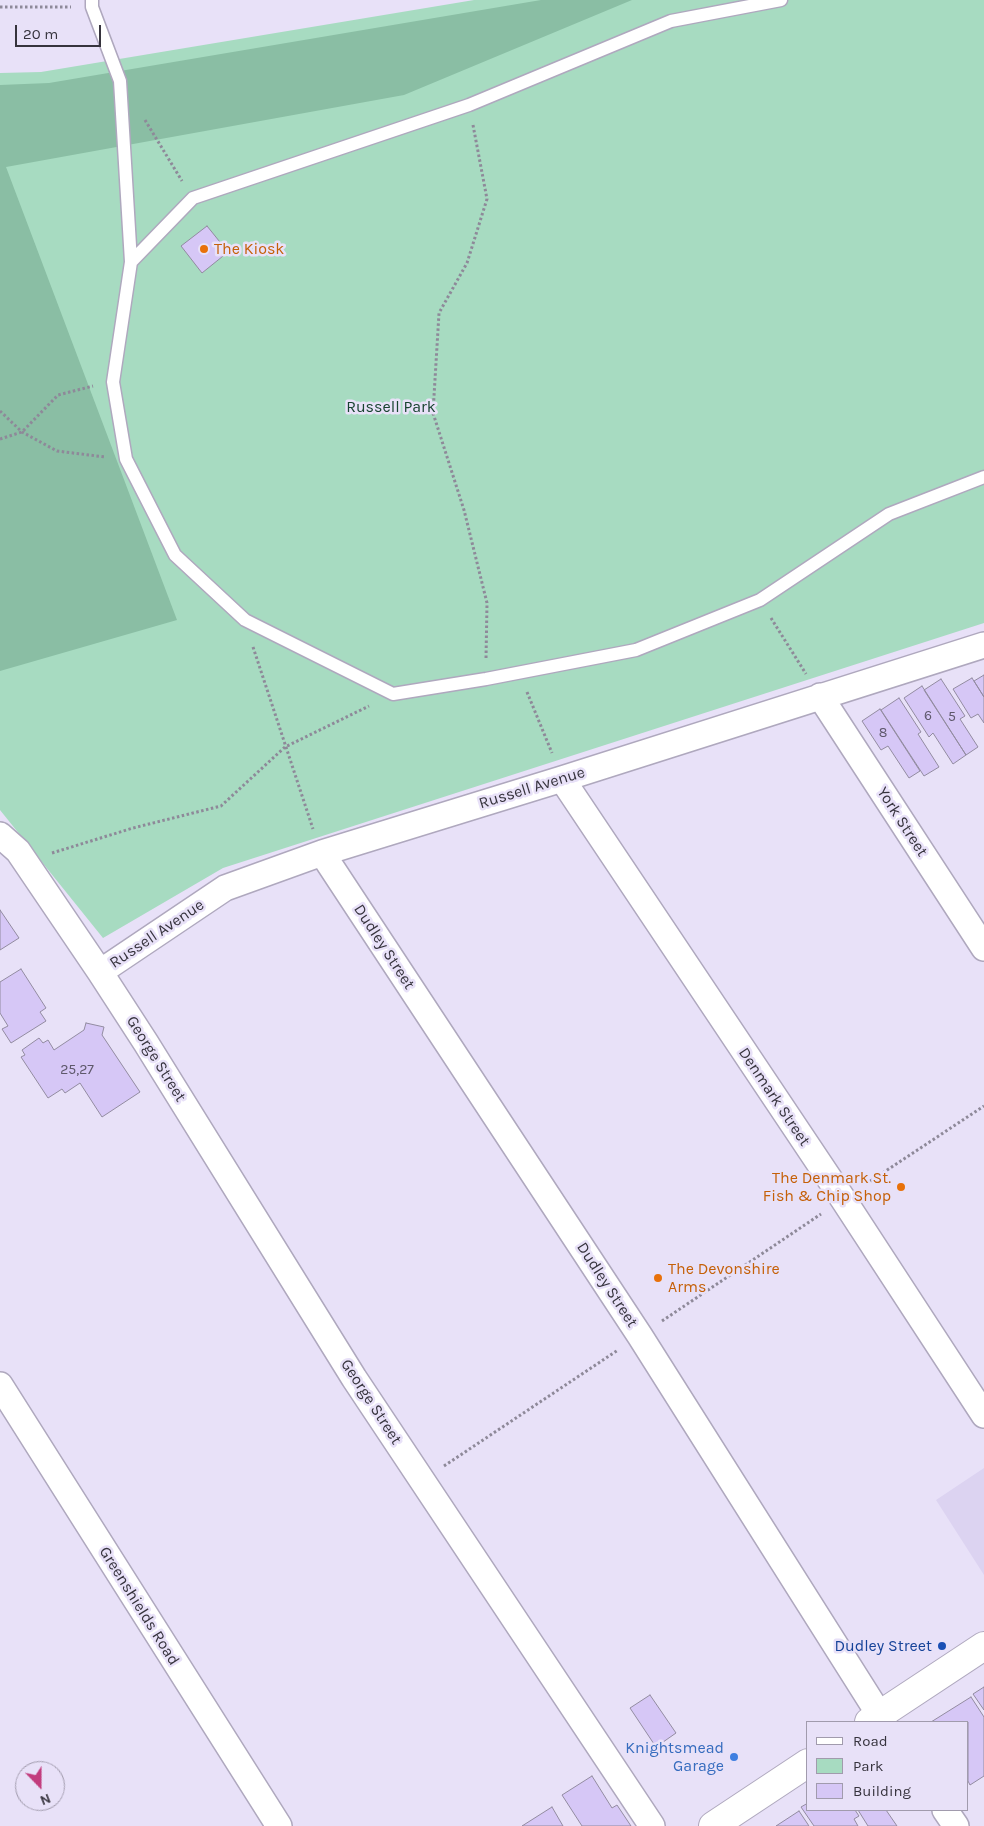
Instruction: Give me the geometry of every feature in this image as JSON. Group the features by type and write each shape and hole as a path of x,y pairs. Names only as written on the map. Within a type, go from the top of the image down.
{"street":[{"name":"Russell Avenue","path":"100,972 224,888 322,852 562,779 984,645"},
{"name":"York Street","path":"820,696 984,948"},
{"name":"Denmark Street","path":"562,779 843,1199 984,1415"},
{"name":"George Street","path":"0,835 25,861 152,1051 354,1378 652,1826"},
{"name":"Dudley Street","path":"322,852 640,1336 877,1720"},
{"name":"Greenshields Road","path":"0,1385 279,1826"},
{"path":"877,1720 984,1646"},
{"path":"712,1826 806,1764"},
{"path":"946,1811 956,1826"}],"lane":[{"path":"131,262 193,198 470,105 671,22 781,0"},
{"path":"92,3 120,81 131,262 113,382 126,459 175,555 244,620 393,694 519,673 636,650 760,600 889,514 984,477"}],"path":[{"path":"0,7 92,3"},
{"path":"120,81 193,198"},
{"path":"470,105 487,199 467,263 438,313 433,413 464,510 487,603 486,679"},
{"path":"0,439 22,432 58,395 113,382"},
{"path":"0,411 22,432 57,451 126,459"},
{"path":"760,600 820,696"},
{"path":"244,620 322,852"},
{"path":"519,673 562,779"},
{"path":"25,861 133,828 221,806 286,747 393,694"},
{"path":"423,1480 984,1106"}],"shaded area":[{"path":"984,1468 984,1575 936,1500"}],"green space":[{"name":"Russell Park","path":"474,0 984,0 984,623 223,868 103,938 0,810 0,73 41,72"},
{"path":"541,0 632,0 404,95 6,167 177,620 0,671 0,85 49,83"}],"building":[{"name":"The Kiosk","path":"207,226 228,252 202,273 181,246"},
{"path":"984,675 984,697 974,681"},
{"path":"972,678 984,697 984,723 978,714 971,718 953,689"},
{"path":"941,679 965,716 960,719 978,747 966,755 924,690"},
{"path":"922,686 966,755 953,764 933,733 929,737 904,698"},
{"path":"899,698 921,732 918,734 939,767 924,776 881,710"},
{"path":"880,709 920,771 909,778 888,746 881,750 862,721"},
{"path":"0,910 19,938 0,950"},
{"path":"21,969 46,1008 40,1012 46,1021 11,1043 2,1029 8,1026 0,1013 0,982"},
{"path":"86,1023 104,1027 102,1035 140,1092 102,1117 80,1083 65,1093 62,1089 48,1098 21,1057 25,1055 22,1050 39,1038 43,1043 48,1040 54,1050 84,1030"},
{"path":"984,1687 984,1710 973,1694"},
{"path":"650,1695 676,1733 656,1747 630,1708"},
{"path":"971,1697 984,1717 984,1776 970,1785 969,1721 933,1721"},
{"path":"592,1776 612,1808 617,1805 631,1826 582,1826 562,1795"},
{"path":"806,1804 806,1811 856,1811 859,1816 854,1819 858,1826 814,1826 801,1807"},
{"path":"552,1807 563,1826 522,1826"},
{"path":"799,1811 809,1826 776,1826"},
{"path":"859,1811 887,1811 897,1826 868,1826"}],"place":[{"name":"The Kiosk","path":"204,249"},
{"name":"The Denmark St. Fish & Chip Shop","path":"901,1187"},
{"name":"The Devonshire Arms","path":"658,1278"},
{"name":"Dudley Street","path":"942,1646"},
{"name":"Knightsmead Garage","path":"734,1757"}]}
